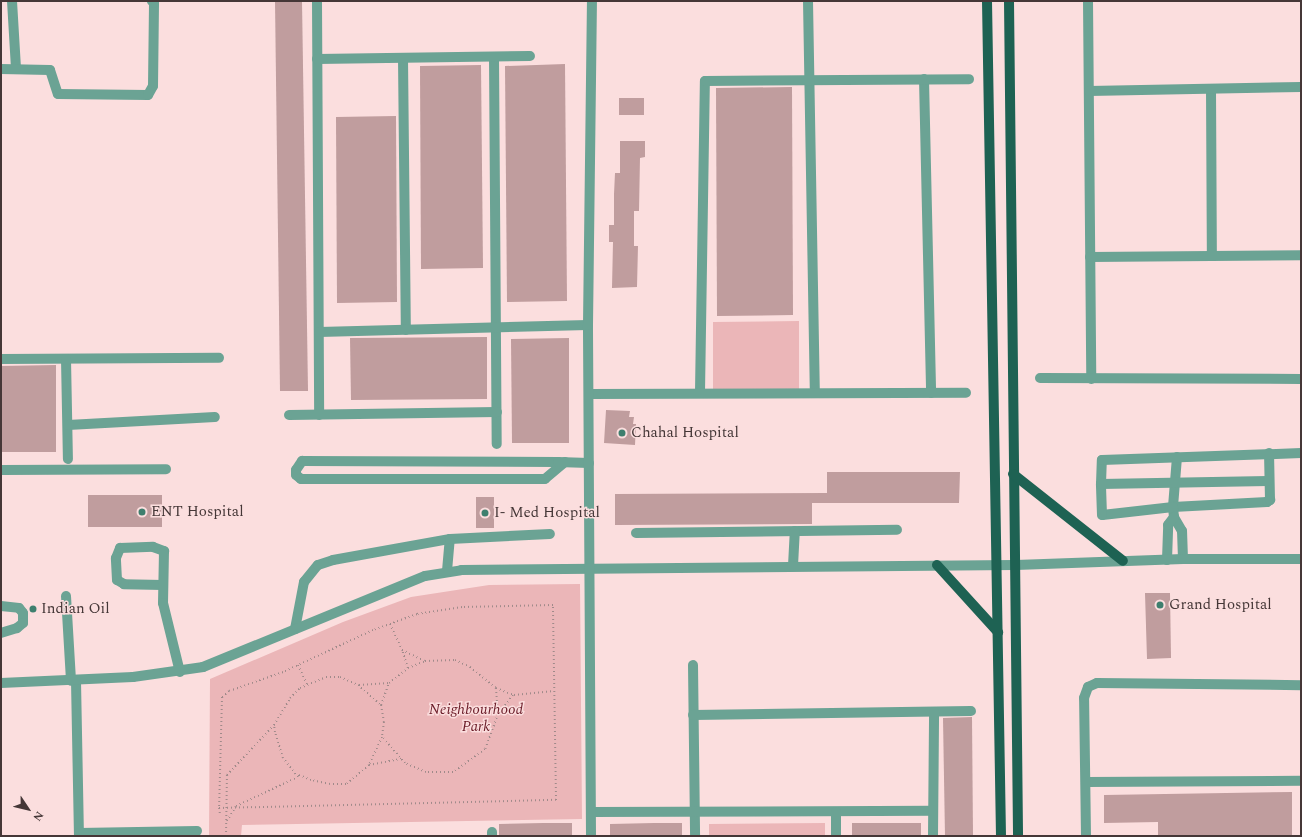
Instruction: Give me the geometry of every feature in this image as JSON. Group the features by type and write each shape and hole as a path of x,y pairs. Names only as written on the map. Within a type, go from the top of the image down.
{"main road":[{"path":"987,1 996,390 996,565 1001,836"},
{"path":"1009,1 1018,836"},
{"path":"1013,474 1123,561"},
{"path":"937,565 998,632"}],"street":[{"path":"12,1 16,68"},
{"path":"1,69 16,68 50,70 58,94 148,95 153,86 154,4 152,1"},
{"path":"317,1 319,415"},
{"path":"591,836 588,326 592,1"},
{"path":"808,1 815,392"},
{"path":"1088,1 1091,379"},
{"path":"317,59 530,56"},
{"path":"494,57 498,444"},
{"path":"403,58 406,330"},
{"path":"924,79 931,393"},
{"path":"700,392 704,81 968,79"},
{"path":"1089,91 1301,87"},
{"path":"1211,89 1212,256"},
{"path":"1090,257 1301,255"},
{"path":"319,332 588,326"},
{"path":"1,358 219,358"},
{"path":"66,359 68,459"},
{"path":"1040,378 1301,379"},
{"path":"589,394 700,392 966,393"},
{"path":"289,415 497,412"},
{"path":"68,425 215,417"},
{"path":"1270,454 1268,502 1174,512 1102,515 1102,460 1177,457 1270,454 1301,453"},
{"path":"1177,457 1174,483 1174,512 1182,531 1183,559"},
{"path":"565,462 545,479 301,480 296,475 296,470 302,461 589,462"},
{"path":"1,470 166,469"},
{"path":"1101,484 1268,481"},
{"path":"1168,560 1168,525 1174,512"},
{"path":"636,533 897,530"},
{"path":"793,566 795,531"},
{"path":"295,629 304,582 318,565 332,560 450,539 550,534"},
{"path":"447,571 450,539"},
{"path":"162,585 120,582 116,576 116,558 120,548 153,546 162,549 165,556 162,585 163,603 180,672"},
{"path":"1,683 74,681 180,672 203,667 425,576 447,571 590,567 1014,565 1183,559 1301,558"},
{"path":"66,596 74,681 79,834 149,834 197,831"},
{"path":"1,606 19,608 23,613 22,623 17,628 1,633"},
{"path":"693,664 695,836"},
{"path":"1086,836 1084,698 1088,687 1097,683 1301,685"},
{"path":"693,715 971,711"},
{"path":"933,836 934,712"},
{"path":"1086,782 1301,781"},
{"path":"591,812 933,811"},
{"path":"836,812 836,836"}],"path":[{"path":"219,808 556,800 553,605 462,607 417,614 390,624 298,665 228,691 222,697 219,808 220,814"},
{"path":"390,624 402,650 408,668"},
{"path":"402,650 425,661"},
{"path":"226,822 235,808 299,775 330,784 346,784 369,765 382,737 384,722 381,705 389,683 408,668 425,661 454,660 470,667 496,688 513,695 554,691"},
{"path":"298,665 307,684"},
{"path":"226,836 227,775 274,725 290,698 307,684 320,678 333,677 358,685 389,683"},
{"path":"358,685 381,705"},
{"path":"496,688 498,714"},
{"path":"382,737 402,759 426,772 453,772 485,750 498,714 513,695"},
{"path":"274,725 279,749 288,766 298,776"},
{"path":"369,765 402,759"}],"green space":[{"path":"799,321 799,391 713,392 713,322"},
{"name":"Neighbourhood Park","path":"580,584 582,819 242,825 241,836 209,836 210,679 343,622 411,597 489,585"},
{"path":"825,823 825,836 709,836 709,824"}],"building":[{"path":"275,1 302,1 308,391 280,391"},
{"path":"565,64 567,301 507,302 505,66"},
{"path":"481,65 483,268 421,269 420,66"},
{"path":"792,87 793,315 717,316 716,88"},
{"path":"619,98 644,98 644,115 619,115"},
{"path":"396,116 397,302 337,303 336,117"},
{"path":"620,141 645,141 645,157 640,158 639,211 634,211 634,246 638,246 637,287 612,288 613,242 609,242 609,225 614,225 615,173 620,173"},
{"path":"487,337 487,399 351,400 350,338"},
{"path":"569,338 569,443 512,443 511,339"},
{"path":"56,365 56,452 1,452 1,366"},
{"path":"606,410 630,411 629,417 634,417 633,424 636,424 635,445 604,443"},
{"path":"827,472 960,472 959,503 812,503 812,524 615,525 615,494 827,493"},
{"path":"88,495 162,495 162,527 88,527"},
{"path":"476,497 494,497 494,528 476,528"},
{"path":"1145,593 1170,593 1171,658 1147,659"},
{"path":"972,717 973,836 945,836 943,718"},
{"path":"1292,792 1292,836 1158,836 1158,822 1104,823 1104,795"},
{"path":"572,823 572,836 499,836 499,824"},
{"path":"682,823 682,836 610,836 610,824"},
{"path":"852,823 921,823 921,836 852,836"}],"place":[{"name":"Chahal Hospital","path":"622,433"},
{"name":"ENT Hospital","path":"142,512"},
{"name":"I- Med Hospital","path":"485,513"},
{"name":"Grand Hospital","path":"1160,605"},
{"name":"Indian Oil","path":"33,609"}]}
